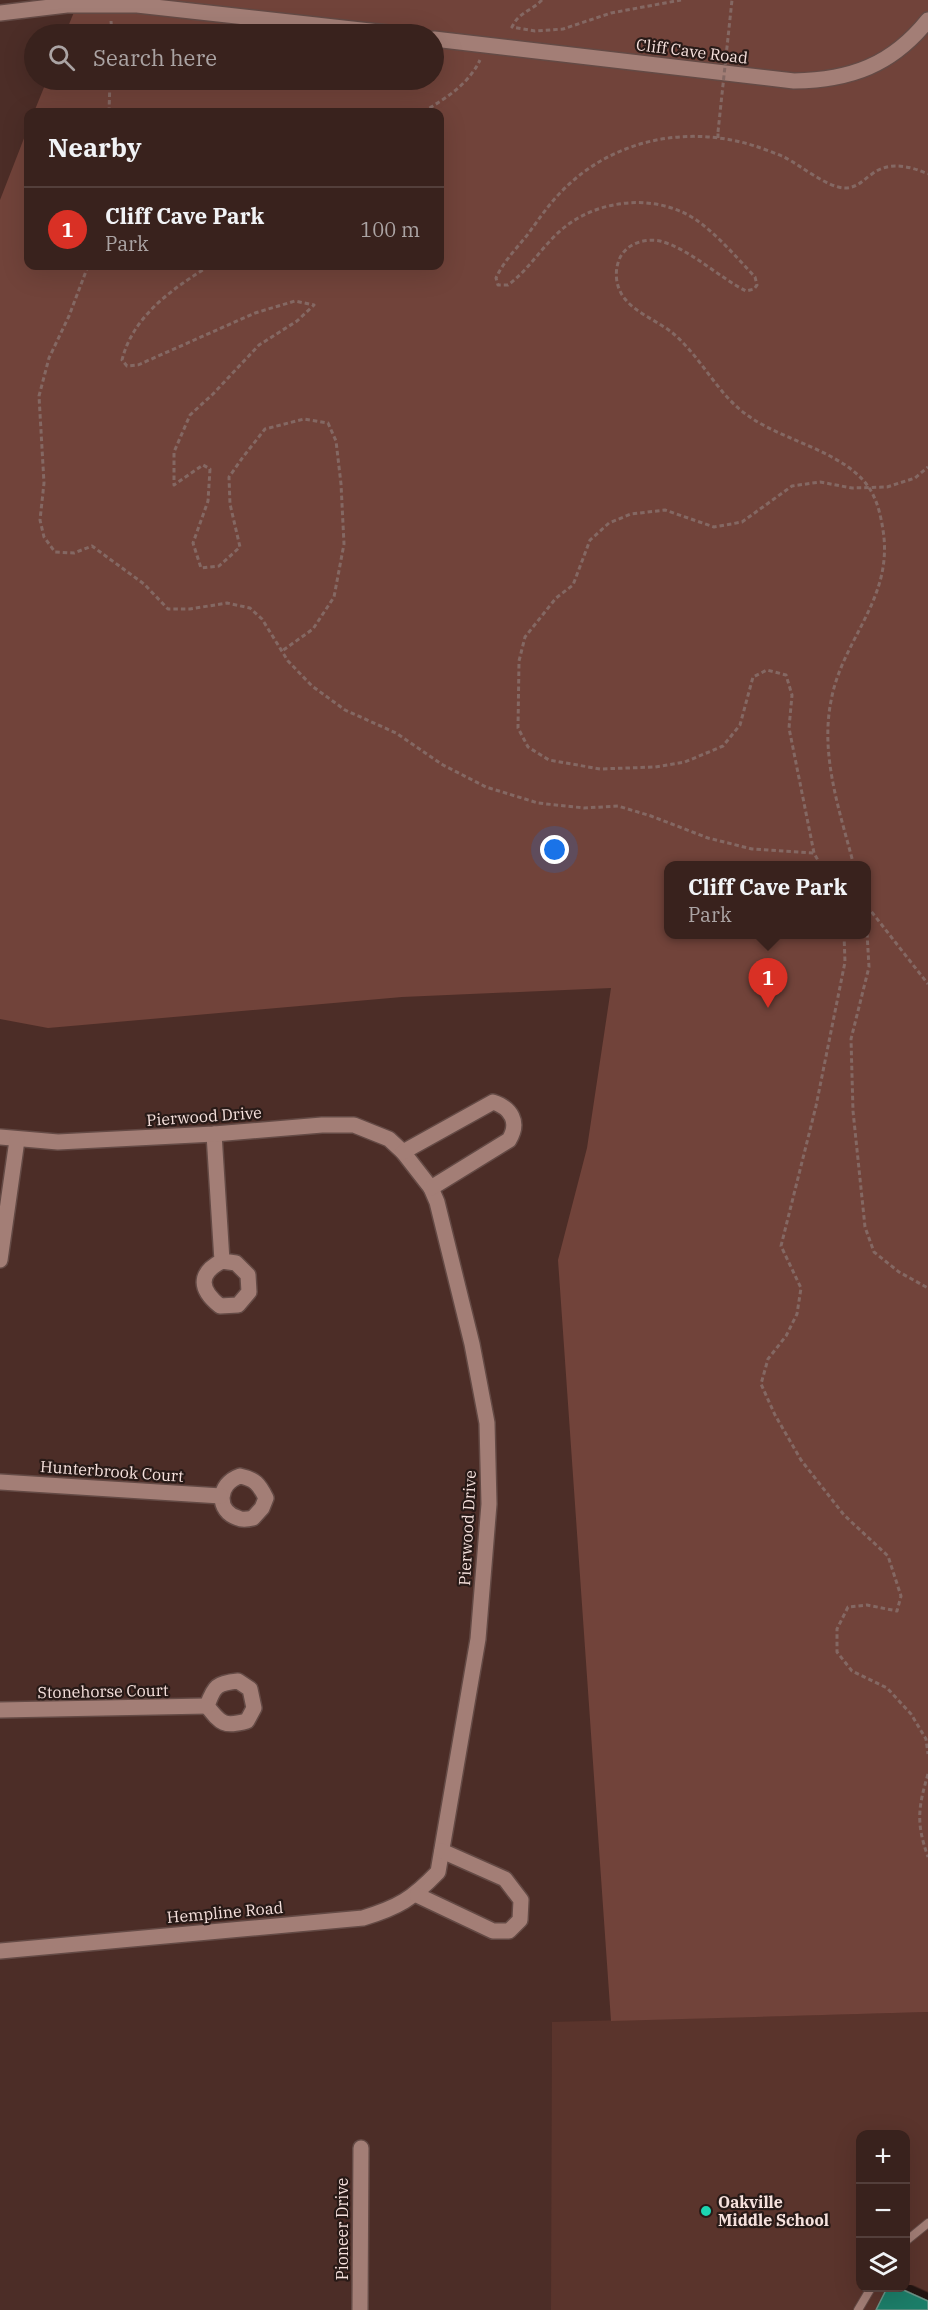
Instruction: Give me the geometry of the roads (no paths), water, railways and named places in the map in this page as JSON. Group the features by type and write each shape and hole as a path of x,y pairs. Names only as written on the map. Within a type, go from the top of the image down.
{"street":[{"path":"0,13 67,5 137,5 307,24"},
{"name":"Cliff Cave Road","path":"444,40 794,81 825,81 867,69 887,59 918,32 928,20"},
{"path":"403,1152 493,1102 503,1105 511,1113 514,1122 513,1133 509,1140 431,1188"},
{"name":"Pierwood Drive","path":"0,1137 58,1142 214,1134 322,1125 354,1125 389,1139 403,1152 431,1188 437,1202 472,1344 487,1423 489,1504 478,1639 438,1872"},
{"path":"214,1134 222,1261"},
{"path":"0,1260 17,1140"},
{"name":"Hunterbrook Court","path":"0,1482 221,1496"},
{"name":"Stonehorse Court","path":"0,1710 207,1706"},
{"path":"417,1895 493,1931 509,1930 520,1920 522,1900 505,1879 442,1851"},
{"name":"Hempline Road","path":"0,1951 363,1917 391,1910 417,1895 438,1872"},
{"name":"Pioneer Drive","path":"360,2310 361,2148"}],"lane":[{"path":"910,2238 928,2223"},
{"path":"858,2310 869,2292"}],"place":[{"name":"Cliff Cave Park","path":"768,1008"},
{"name":"Oakville Middle School","path":"706,2211"}]}
